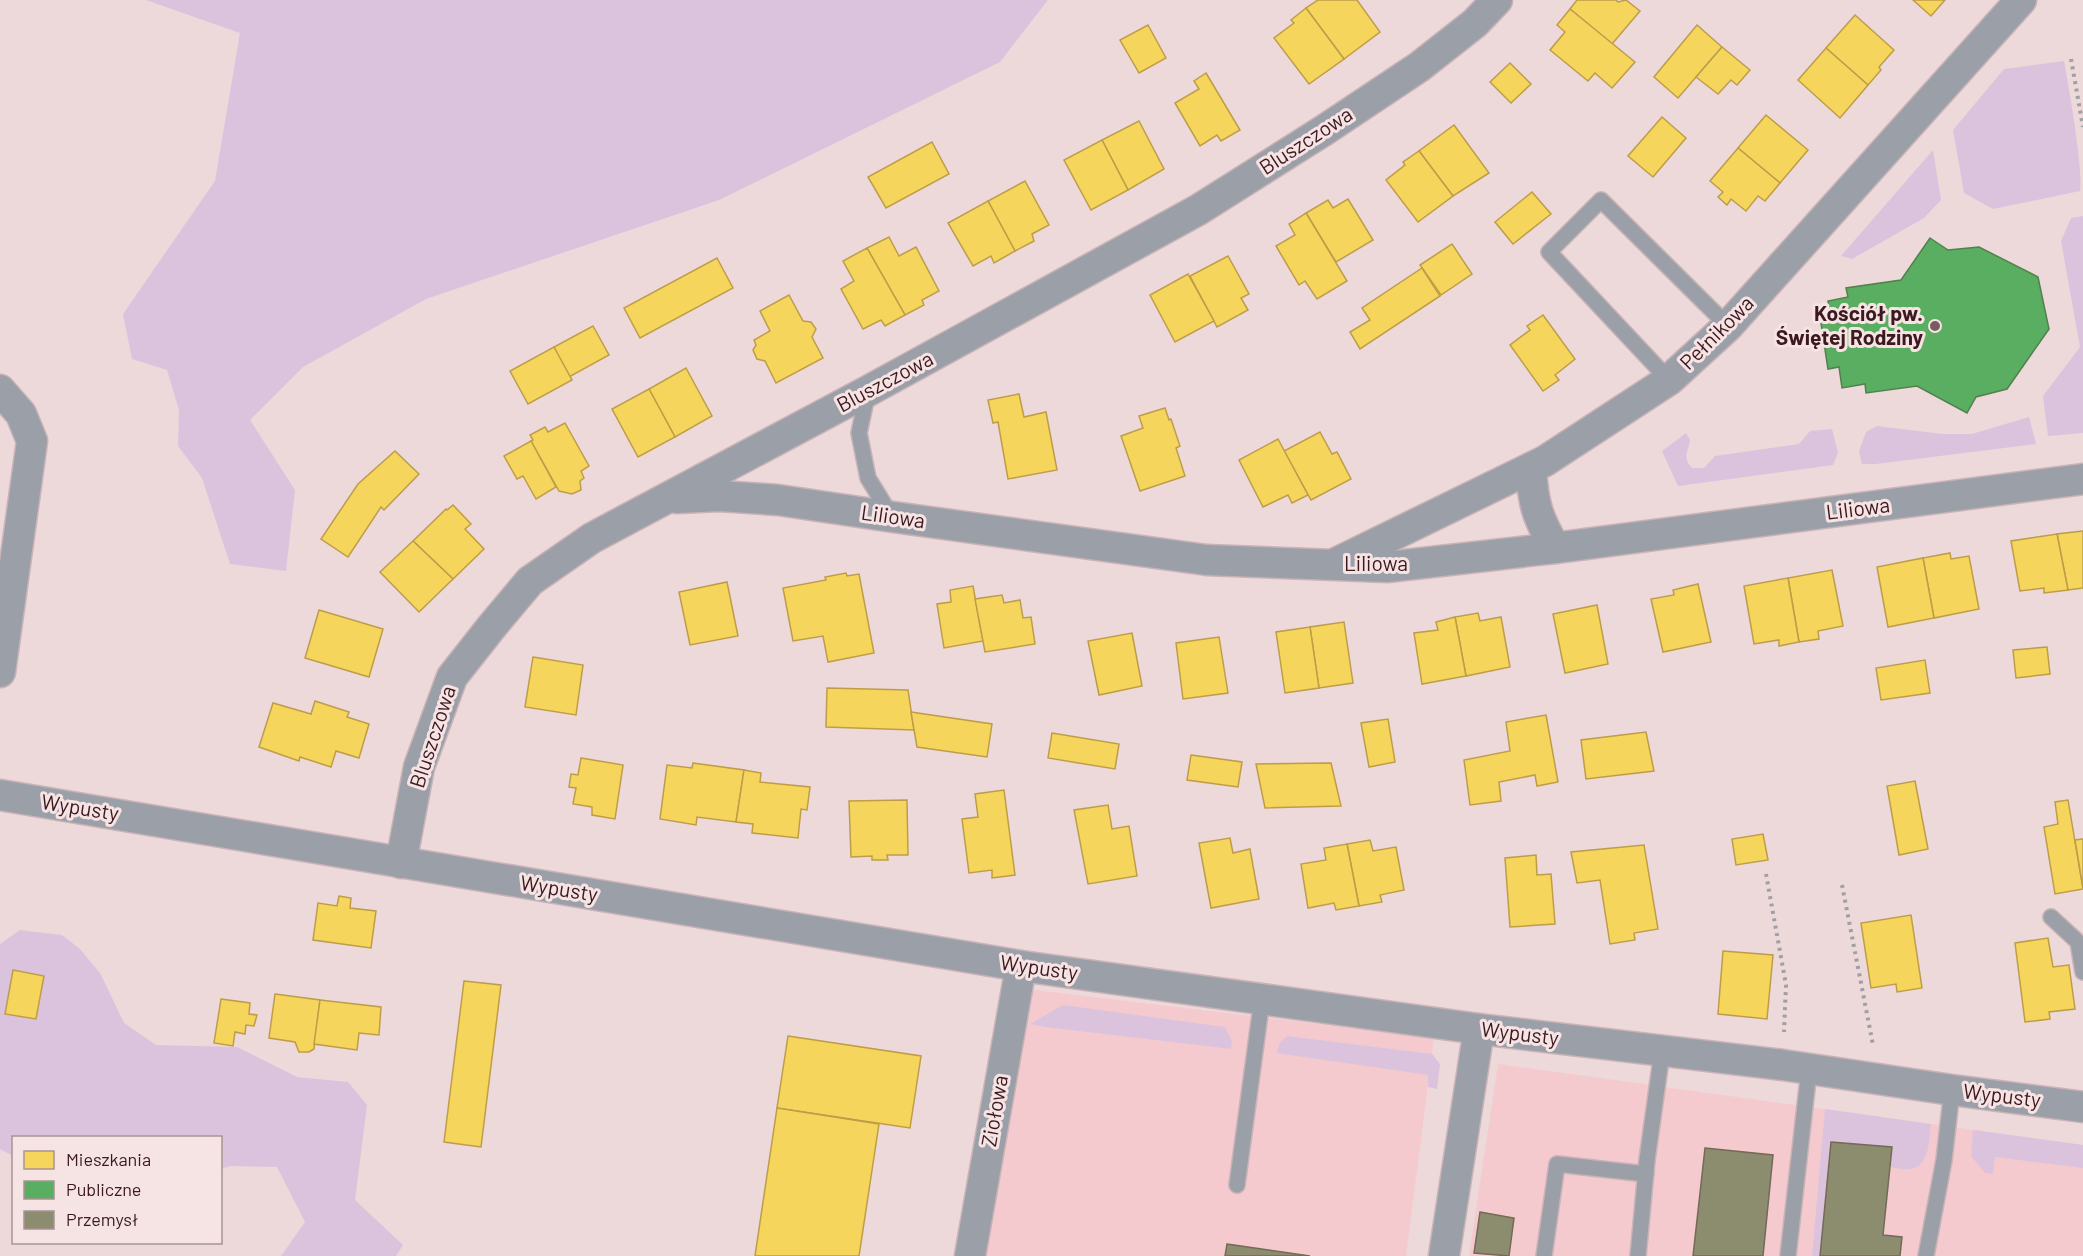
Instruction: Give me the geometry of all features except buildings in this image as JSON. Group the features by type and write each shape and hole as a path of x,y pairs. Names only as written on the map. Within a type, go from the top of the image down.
{"street":[{"name":"Bluszczowa","path":"400,863 419,767 453,677 530,581 592,538 868,392 1198,210 1419,67 1475,23 1497,0"},
{"name":"Pełnikowa","path":"1333,564 1545,461 1669,380 1728,326 2021,0"},
{"path":"0,390 21,414 32,441 0,672"},
{"path":"1531,468 1533,493 1540,522 1555,548"},
{"name":"Liliowa","path":"668,499 720,495 778,500 892,518 1207,560 1387,567 1555,548 2083,480"},
{"name":"Wypusty","path":"0,795 1021,966 1479,1029 1796,1068 2083,1107"},
{"name":"Ziołowa","path":"970,1256 1021,966"},
{"path":"1444,1256 1479,1029"}],"lane":[{"path":"1669,380 1549,252 1601,200 1728,326"},
{"path":"868,392 859,433 861,444 868,478 892,518"},
{"path":"2051,917 2078,942 2083,972"},
{"path":"1237,1185 1262,999"},
{"path":"1638,1256 1662,1052"},
{"path":"1788,1256 1796,1068"},
{"path":"1926,1256 1944,1160 1952,1090"},
{"path":"1544,1256 1557,1164 1646,1174"}],"path":[{"path":"2071,59 2083,127"},
{"path":"1766,874 1785,985 1796,1068"},
{"path":"1842,885 1879,1079"}],"shaded area":[{"path":"146,0 1048,0 1000,62 719,200 426,299 303,367 250,420 295,490 286,571 230,564 202,478 178,446 179,410 167,370 132,359 123,314 215,181 240,33"},
{"path":"2064,61 2078,147 2080,191 1993,209 1964,193 1953,130 2004,69"},
{"path":"1933,150 1941,200 1924,218 1852,259 1841,256"},
{"path":"2083,216 2083,433 2048,436 2043,396 2080,347 2061,241 2071,218"},
{"path":"2029,417 2036,444 1862,464 1859,451 1866,432 1877,426 1942,434 1972,434"},
{"path":"1832,429 1838,453 1833,465 1678,486 1662,451 1686,433 1690,440 1687,461 1692,468 1704,468 1715,456 1799,444 1810,431"},
{"path":"20,930 62,935 80,949 100,973 124,1023 156,1045 237,1047 297,1077 348,1082 367,1105 355,1200 403,1245 396,1256 281,1256 305,1222 277,1167 230,1166 222,1169 222,1136 12,1136 12,1155 0,1149 0,944"},
{"path":"1018,988 1434,1038 1406,1256 980,1256"},
{"path":"1063,1005 1225,1027 1232,1041 1231,1049 1030,1024"},
{"path":"1287,1036 1432,1054 1440,1064 1437,1089 1428,1087 1428,1075 1276,1053 1280,1043"},
{"path":"1498,1064 2083,1145 2083,1256 1469,1256"},
{"path":"1825,1109 1931,1124 1925,1158 1917,1167 1910,1169 1890,1167 1891,1147 1831,1142 1820,1256 1812,1256"},
{"path":"1973,1130 2083,1145 2083,1168 1995,1157 1993,1174 1985,1173 1971,1156"}],"place":[{"name":"Kościół pw. Świętej Rodziny","path":"1935,326"}]}
